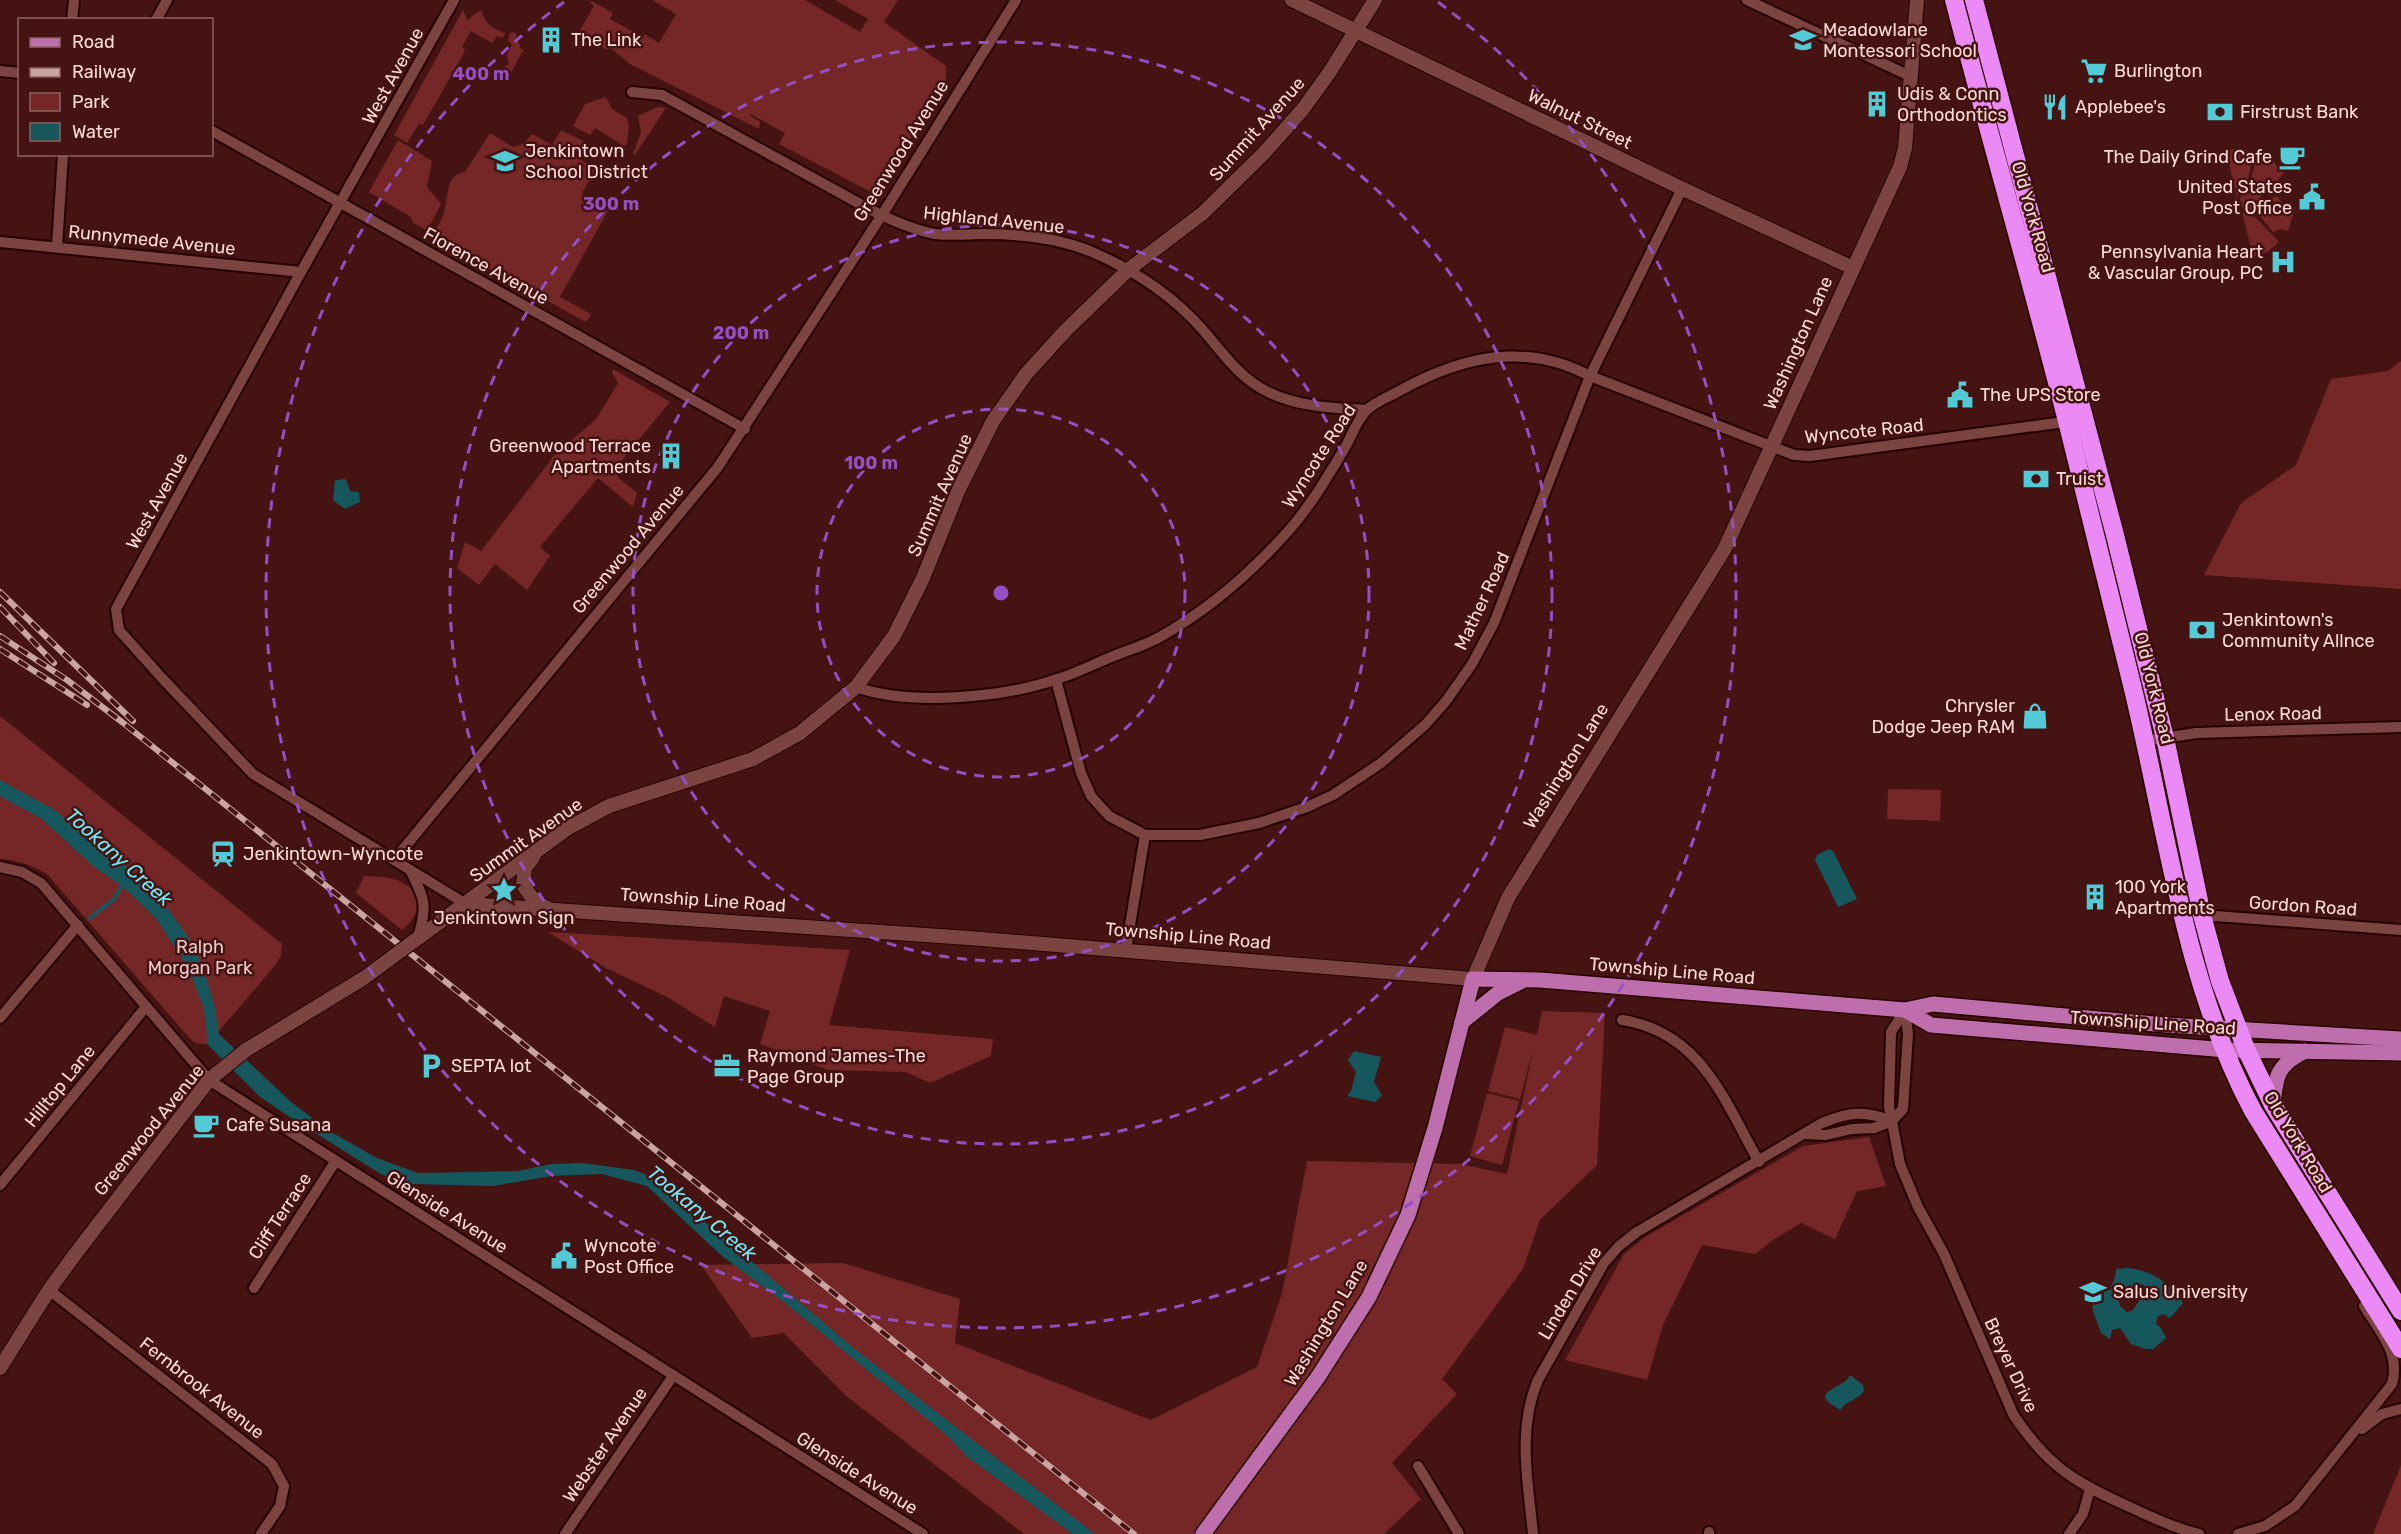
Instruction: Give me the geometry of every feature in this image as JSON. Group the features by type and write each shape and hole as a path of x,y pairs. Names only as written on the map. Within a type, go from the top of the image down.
{"highway":[{"name":"Old York Road","path":"1954,0 2076,420 2126,580 2164,738 2202,915 2220,981 2247,1049 2273,1105 2401,1311"},
{"name":"Old York Road","path":"1974,0 2076,420 2106,582 2203,987 2236,1079 2253,1111 2401,1349"},
{"path":"2106,582 2126,580"}],"main road":[{"name":"Township Line Road","path":"1473,979 1525,980 1905,1010 1933,1004 2240,1030 2401,1039"},
{"name":"Washington Lane","path":"1203,1534 1318,1377 1369,1298 1403,1226 1435,1128 1473,979"},
{"path":"1462,1022 1498,993 1525,980"},
{"name":"Township Line Road","path":"1905,1010 1931,1025 2226,1050 2401,1053"},
{"path":"2273,1105 2276,1076 2291,1058 2305,1051"}],"street":[{"path":"72,18 74,0"},
{"path":"157,18 167,0"},
{"name":"West Avenue","path":"454,0 116,609 119,630 253,774 466,904"},
{"name":"Greenwood Avenue","path":"395,859 718,467 745,429 882,215 1016,0"},
{"name":"Walnut Street","path":"1292,0 1682,189 1853,268"},
{"name":"Summit Avenue","path":"466,904 568,828 609,806 753,759 800,733 856,687 894,636 923,578 954,499 993,421 1036,363 1066,330 1128,270 1203,213 1264,153 1303,109 1375,0"},
{"path":"1748,0 1912,76"},
{"name":"Washington Lane","path":"1473,979 1508,898 1587,767 1724,550 1773,448 1900,167 1905,148 1917,0"},
{"path":"0,71 18,73"},
{"name":"Highland Avenue","path":"632,92 662,95 882,215 905,225 935,234 997,234 1057,240 1090,251 1139,276 1173,302 1203,330 1234,369 1267,392 1293,402 1366,410"},
{"name":"Florence Avenue","path":"213,132 745,429"},
{"path":"57,246 63,156"},
{"name":"Mather Road","path":"1056,680 1081,773 1091,796 1109,816 1145,835 1200,835 1229,831 1307,807 1333,795 1381,763 1425,724 1446,701 1472,664 1494,623 1590,376 1682,189"},
{"name":"Runnymede Avenue","path":"0,242 301,272"},
{"name":"Wyncote Road","path":"856,687 873,693 951,697 1008,691 1056,680 1157,638 1203,608 1255,566 1292,527 1316,493 1366,410 1438,372 1459,364 1490,358 1520,356 1574,367 1590,376 1794,455 1810,456 2076,420"},
{"name":"Lenox Road","path":"2145,741 2196,733 2401,727"},
{"path":"1126,949 1145,835"},
{"path":"537,853 525,868 523,885 535,902 549,909"},
{"name":"Glenside Avenue","path":"0,867 22,872 41,883 145,1008 209,1080 923,1534"},
{"path":"410,870 424,900 424,914 418,938"},
{"name":"Greenwood Avenue","path":"0,1368 49,1290 209,1080 246,1050 364,978 466,904"},
{"name":"Township Line Road","path":"466,904 1126,949 1473,979"},
{"name":"Gordon Road","path":"2202,915 2401,930"},
{"path":"0,1018 78,925"},
{"name":"Hilltop Lane","path":"0,1185 145,1008"},
{"path":"1892,1121 1903,1109 1908,1034 1905,1010"},
{"name":"Breyer Drive","path":"1905,1010 1891,1032 1889,1106 1900,1164 1918,1207 1944,1254 2013,1414 2046,1457 2090,1490 2161,1521 2199,1534"},
{"path":"1622,1020 1637,1022 1657,1030 1694,1054 1708,1073 1759,1162"},
{"name":"Linden Drive","path":"1533,1534 1524,1433 1528,1407 1538,1380 1612,1252 1630,1236 1805,1134 1826,1135 1851,1129 1874,1128 1892,1121"},
{"name":"Cliff Terrace","path":"254,1288 335,1162"},
{"path":"2238,1534 2265,1526 2295,1506 2384,1395 2394,1376 2394,1356 2343,1271 2325,1228"},
{"name":"Fernbrook Avenue","path":"49,1290 272,1464 284,1486 279,1506 261,1534"},
{"name":"Webster Avenue","path":"565,1534 673,1376"},
{"path":"2384,1395 2401,1386"},
{"path":"2348,1441 2382,1414 2401,1409"},
{"path":"1418,1466 1460,1534"},
{"path":"2069,1534 2083,1514 2090,1490"}],"green space":[{"path":"652,0 805,0 860,32 868,19 835,0 898,0 884,22 946,66 946,83 878,190 871,192 779,144 785,133 750,114 760,122 759,129 630,64 612,49 605,49 588,39 581,49 572,44 594,6 590,3 592,1 613,13 610,19 643,37 645,34 659,43 676,14"},
{"path":"463,10 468,21 481,10 490,26 506,33 502,38 497,36 492,43 471,31 462,47 465,49 462,57 423,125 419,124 407,143 394,135"},
{"path":"515,32 521,49 524,49 509,76 499,71 509,64 507,55 512,44 508,41 510,33"},
{"path":"606,97 611,108 627,118 629,126 627,144 624,146 595,128 590,135 573,126 585,104"},
{"path":"658,107 666,108 635,155 633,154 641,132 638,116"},
{"path":"561,130 587,143 578,158 596,169 582,193 609,209 560,297 591,314 586,322 431,237 443,216 450,183 458,174 465,172 490,133 513,147 523,144 532,134 552,145"},
{"path":"398,140 432,161 427,187 441,204 427,231 412,222 411,217 369,192"},
{"path":"2226,150 2254,151 2247,184 2239,190 2237,198"},
{"path":"2268,156 2284,173 2278,180 2276,191 2262,194 2257,187 2250,184 2255,163"},
{"path":"2251,190 2261,197 2262,201 2255,211 2251,212 2241,205 2240,201 2247,191"},
{"path":"2277,196 2283,204 2293,208 2294,212 2288,231 2280,229 2273,232 2259,215 2264,207 2263,200"},
{"path":"2242,212 2255,217 2279,242 2269,251 2253,257"},
{"path":"2401,361 2401,589 2204,575 2241,503 2296,465 2331,379 2388,371"},
{"path":"613,369 670,402 613,471 637,493 633,507 598,478 540,547 550,556 527,590 495,564 479,585 457,568 465,542 481,551 554,456 596,419 618,383 612,373"},
{"name":"Ralph Morgan Park","path":"0,716 282,944 281,956 273,968 207,1045 195,1043 185,1033 48,875 25,864 0,859"},
{"path":"1888,789 1941,790 1940,821 1887,819"},
{"path":"364,876 394,879 410,888 415,894 416,913 402,930 356,893"},
{"path":"548,932 850,950 829,1025 993,1039 991,1056 930,1083 906,1072 828,1070 760,1044 770,1011 724,996 715,1027 667,997 606,968"},
{"path":"1542,1011 1605,1013 1597,1165 1540,1220 1523,1269 1442,1379 1457,1394 1392,1463 1421,1499 1384,1534 1024,1534 845,1395 784,1333 752,1338 701,1265 843,1263 960,1299 955,1343 1151,1420 1257,1367 1282,1293 1307,1161 1461,1164 1507,1174 1533,1050 1520,1099 1488,1091 1505,1027 1537,1035"},
{"path":"1487,1093 1519,1101 1502,1165 1470,1156"},
{"path":"1869,1137 1886,1186 1857,1191 1835,1239 1801,1223 1755,1254 1702,1245 1663,1325 1647,1380 1565,1360 1624,1254 1645,1237 1803,1146"},
{"path":"2401,1465 2401,1534 2373,1534"}],"water":[{"path":"346,479 350,491 359,492 360,502 345,509 333,500 335,480"},
{"path":"0,780 53,809 114,855 163,902 189,938 203,966 215,1008 219,1034 291,1102 331,1132 377,1158 418,1173 518,1171 551,1164 583,1163 634,1170 652,1177 856,1350 1095,1534 1073,1534 966,1456 949,1437 784,1302 722,1256 647,1186 602,1174 551,1176 493,1186 413,1184 392,1180 288,1116 259,1096 208,1045 204,1009 189,969 156,918 122,886 93,866 42,819 0,796"},
{"path":"1829,849 1833,851 1857,899 1838,907 1815,860 1817,855"},
{"path":"1354,1051 1381,1057 1374,1082 1382,1095 1375,1102 1347,1096 1351,1091 1356,1072 1348,1060"},
{"path":"2116,1269 2137,1269 2153,1275 2167,1284 2183,1303 2170,1318 2163,1314 2157,1317 2156,1324 2166,1338 2153,1349 2131,1344 2120,1328 2112,1330 2110,1339 2101,1333 2093,1311 2091,1294 2110,1287","holes":["2138,1284 2144,1285 2144,1293 2133,1310 2127,1312 2120,1306 2118,1296 2123,1289"]},
{"path":"1850,1375 1863,1385 1864,1391 1840,1410 1828,1402 1825,1397 1827,1392 1846,1381"}],"waterway":[{"name":"Tookany Creek","path":"90,918 114,899 124,882"}],"railway":[{"path":"0,592 133,721"},
{"path":"0,607 54,663"},
{"path":"0,636 67,680 122,722 1134,1534"},
{"path":"0,649 87,705"}],"place":[{"name":"The Link","path":"551,40"},
{"name":"Meadowlane Montessori School","path":"1803,40"},
{"name":"Burlington","path":"2094,71"},
{"name":"Udis & Conn Orthodontics","path":"1877,104"},
{"name":"Applebee's","path":"2055,107"},
{"name":"Firstrust Bank","path":"2220,112"},
{"name":"The Daily Grind Cafe","path":"2292,157"},
{"name":"Jenkintown School District","path":"505,161"},
{"name":"United States Post Office","path":"2312,197"},
{"name":"Pennsylvania Heart & Vascular Group, PC","path":"2283,262"},
{"name":"The UPS Store","path":"1960,395"},
{"name":"Greenwood Terrace Apartments","path":"671,456"},
{"name":"Truist","path":"2036,479"},
{"name":"Jenkintown's Community Allnce","path":"2202,630"},
{"name":"Chrysler Dodge Jeep RAM","path":"2035,716"},
{"name":"Jenkintown-Wyncote","path":"223,854"},
{"name":"Jenkintown Sign","path":"504,890"},
{"name":"100 York Apartments","path":"2095,897"},
{"name":"SEPTA lot","path":"431,1066"},
{"name":"Raymond James-The Page Group","path":"727,1066"},
{"name":"Cafe Susana","path":"206,1125"},
{"name":"Wyncote Post Office","path":"564,1256"},
{"name":"Salus University","path":"2093,1292"}]}
